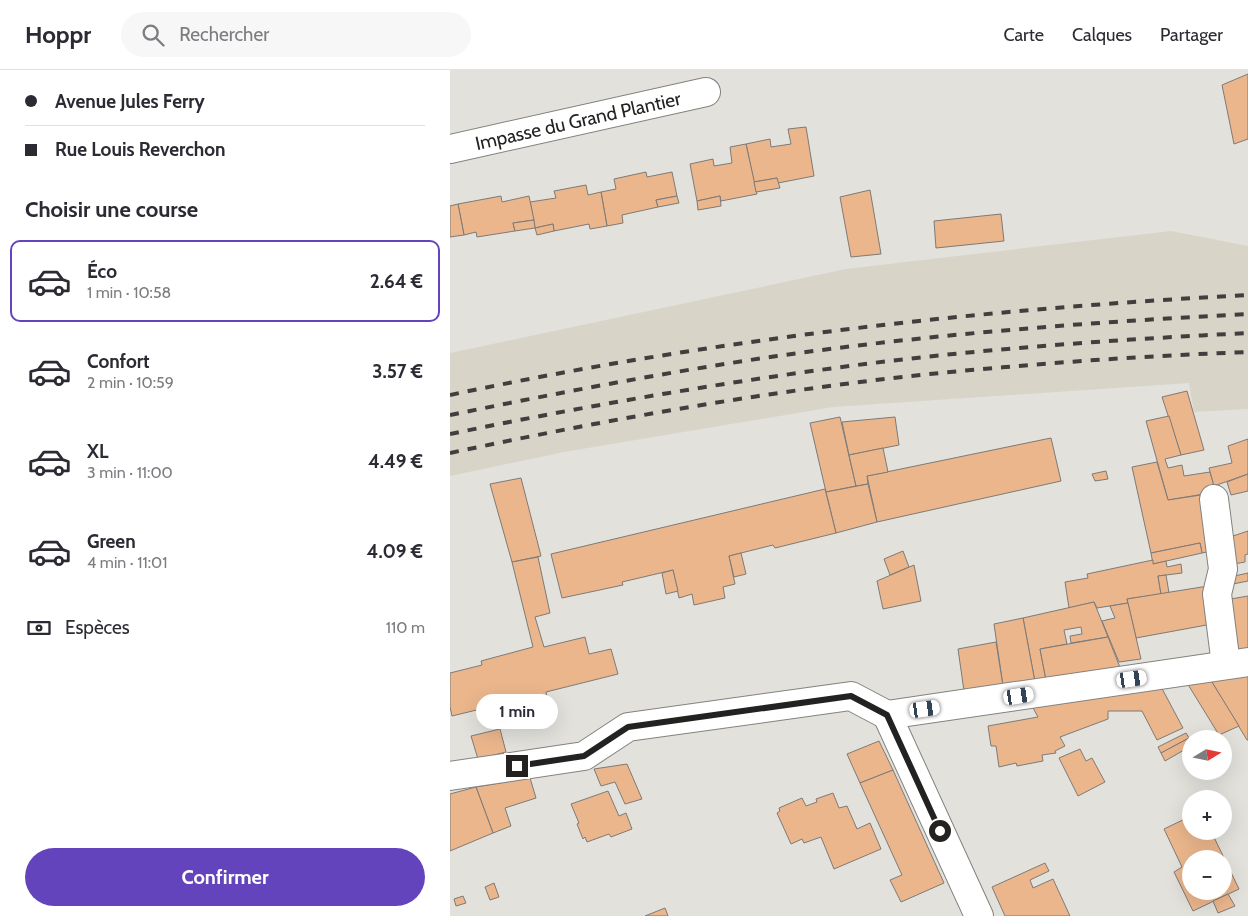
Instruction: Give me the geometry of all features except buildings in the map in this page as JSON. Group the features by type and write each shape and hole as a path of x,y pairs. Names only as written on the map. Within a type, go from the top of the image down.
{"street":[{"name":"Impasse du Grand Plantier","path":"450,149 706,92"},
{"path":"450,776 584,756 628,727 851,696 887,715 1237,664 1217,594 1223,569 1214,499"},
{"path":"887,715 979,916"}],"shaded area":[{"path":"1171,231 1248,246 1248,409 1194,412 1189,383 833,407 564,452 450,476 450,353 846,269"}],"railway":[{"path":"450,395 648,358 847,329 1047,309 1248,295"},
{"path":"450,415 654,376 836,348 1012,330 1248,314"},
{"path":"450,434 559,412 669,393 889,361 1068,344 1248,333"},
{"path":"450,453 588,425 726,401 866,381 1066,362 1248,352"}],"route":[{"path":"517,766 584,756 628,727 851,696 887,715 940,831"}]}
